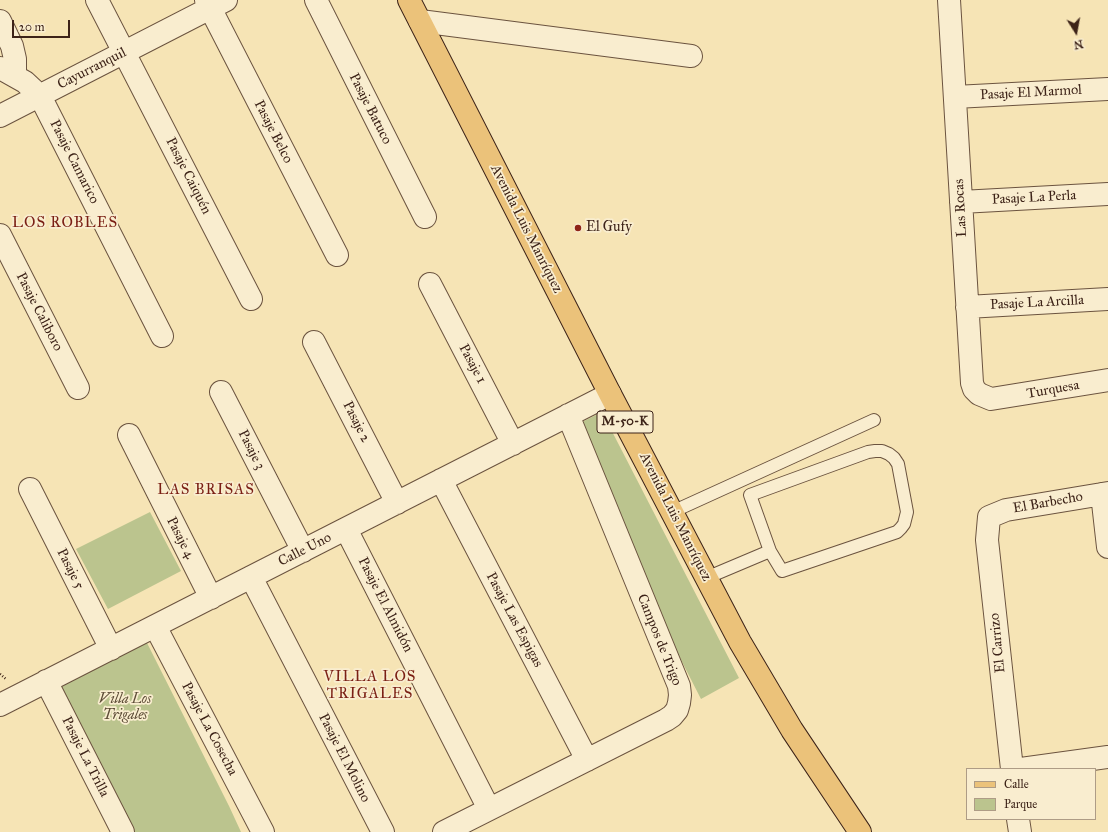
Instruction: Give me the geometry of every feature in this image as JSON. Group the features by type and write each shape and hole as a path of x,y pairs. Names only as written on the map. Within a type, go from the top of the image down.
{"main road":[{"name":"Avenida Luis Manríquez","path":"409,0 610,394 740,642 773,699 860,832"}],"street":[{"name":"Pasaje Caiquén","path":"97,0 251,299"},
{"name":"Pasaje Batuco","path":"316,0 425,217"},
{"name":"Las Rocas","path":"949,0 972,383 974,389 984,397 998,399"},
{"name":"Cayurranquil","path":"0,116 124,52 214,3"},
{"name":"Pasaje Belco","path":"214,3 337,255"},
{"path":"0,21 12,46 15,59 8,72 32,88 40,96"},
{"path":"420,21 691,56"},
{"name":"Pasaje El Marmol","path":"955,97 1108,89"},
{"name":"Pasaje Camarico","path":"40,96 162,336"},
{"name":"Pasaje La Perla","path":"961,202 1108,194"},
{"name":"Pasaje Caliboro","path":"0,235 78,388"},
{"name":"Pasaje 1","path":"430,284 513,444"},
{"name":"Pasaje La Arcilla","path":"967,307 1108,299"},
{"name":"Pasaje 2","path":"314,342 397,503"},
{"name":"Turquesa","path":"998,399 1108,380"},
{"name":"Pasaje 3","path":"221,392 303,551"},
{"name":"Calle Uno","path":"0,705 610,394"},
{"name":"Campos de Trigo","path":"444,832 666,720 677,710 680,695 679,686 568,415"},
{"name":"Pasaje 4","path":"129,435 211,598"},
{"name":"Pasaje Las Espigas","path":"441,480 587,760"},
{"name":"Pasaje 5","path":"30,489 111,648"},
{"path":"1105,493 1108,547"},
{"name":"El Barbecho","path":"989,517 1006,510 1105,493"},
{"name":"El Carrizo","path":"989,517 987,540 1012,768"},
{"name":"Pasaje El Almidón","path":"346,529 489,809"},
{"name":"Pasaje El Molino","path":"251,577 383,832"},
{"name":"Pasaje La Cosecha","path":"155,626 263,832"},
{"name":"Pasaje La Trilla","path":"46,681 123,832"},
{"path":"1028,768 1108,756"},
{"path":"1018,820 1020,832"}],"lane":[{"path":"672,512 874,420"},
{"path":"882,451 894,458 900,471 907,512 904,524 898,532 782,571 770,551 750,495 868,452 882,451"},
{"path":"706,578 770,551"}],"green space":[{"path":"602,412 739,678 701,699 564,431"},
{"path":"150,512 181,571 108,609 76,549"},
{"name":"Villa Los Trigales","path":"144,637 241,832 134,832 55,680"}],"place":[{"name":"El Gufy","path":"578,228"}],"district":[{"name":"LOS ROBLES","path":"65,223"},
{"name":"LAS BRISAS","path":"206,490"},
{"name":"VILLA LOS TRIGALES","path":"370,686"}]}
